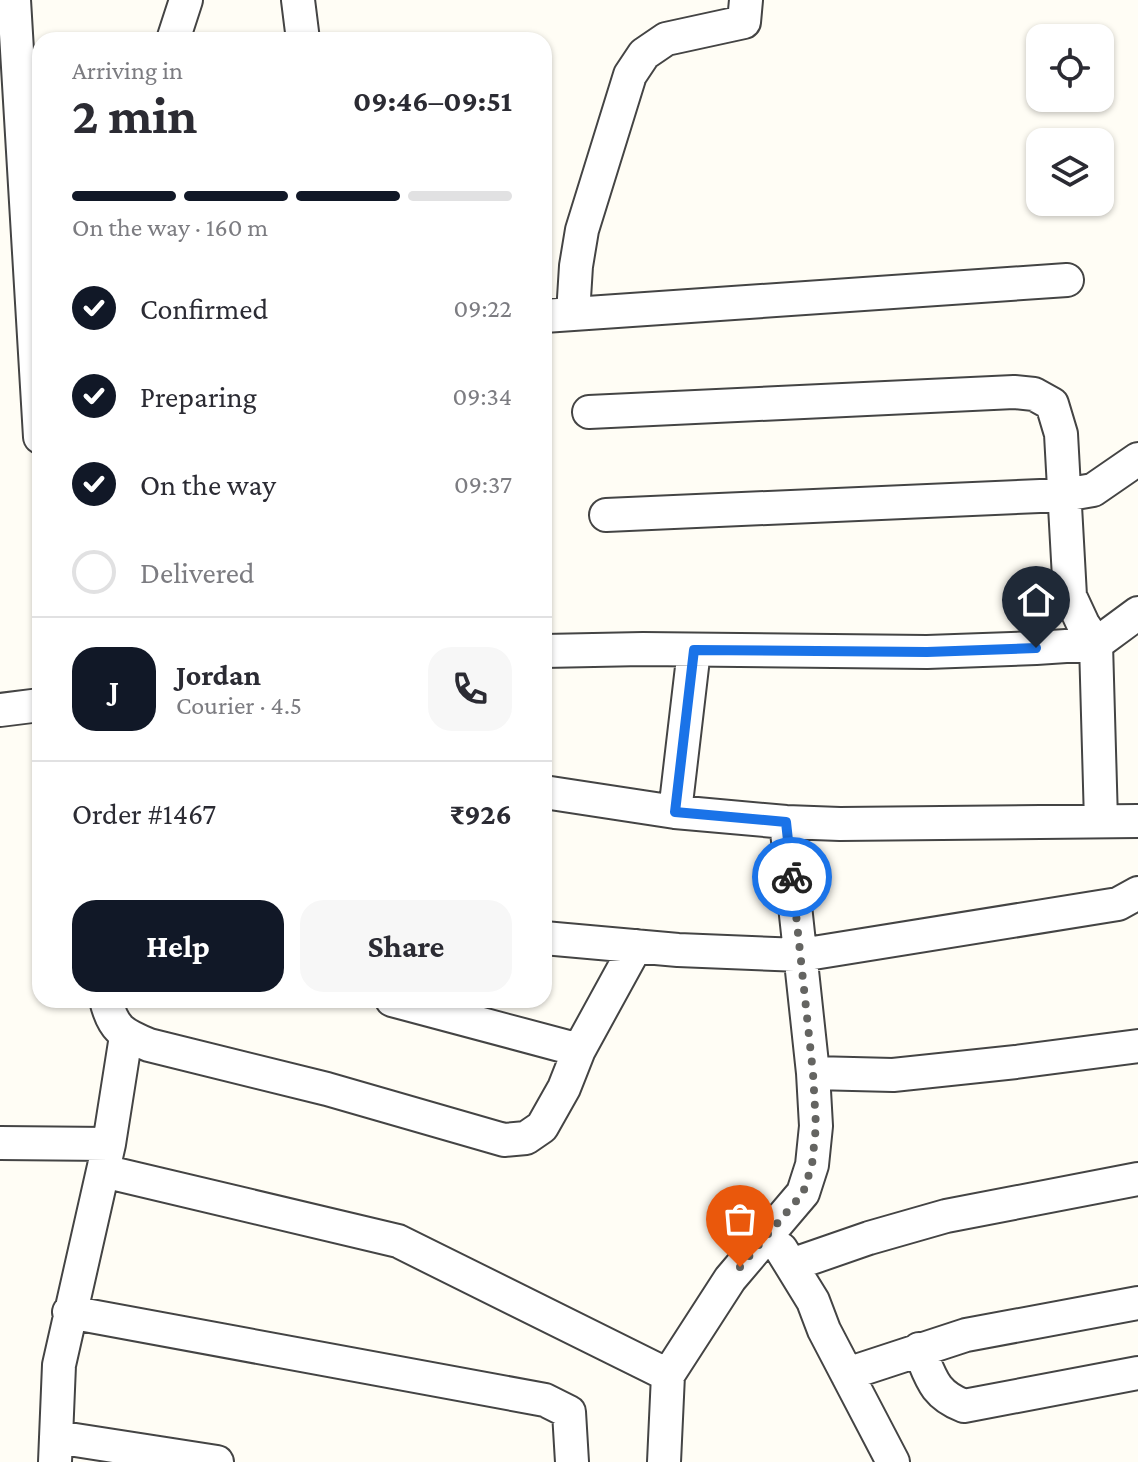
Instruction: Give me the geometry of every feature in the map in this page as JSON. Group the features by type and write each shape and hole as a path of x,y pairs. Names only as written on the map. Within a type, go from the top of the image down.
{"street":[{"path":"14,0 32,303"},
{"path":"176,32 186,0"},
{"path":"298,0 302,32"},
{"path":"746,0 744,22 666,39 644,54 630,75 582,230 576,266 559,315 1067,280"},
{"path":"589,412 999,393 1034,394 1052,404 1061,434 1070,596 1096,644 1101,821"},
{"path":"606,515 1064,495 1093,490 1138,459"},
{"path":"552,651 927,652 1096,644 1138,613"},
{"path":"675,812 694,650"},
{"path":"0,710 32,706"},
{"path":"552,793 675,812 786,822 1138,821"},
{"path":"664,1462 668,1375 718,1297 803,1193 812,1165 816,1126 813,1073 786,822"},
{"path":"552,939 801,955 1118,904 1138,893"},
{"path":"108,1008 113,1023 126,1036 179,1053 327,1089 504,1140 526,1138 542,1127 564,1088 579,1050 636,946"},
{"path":"429,1008 579,1050"},
{"path":"126,1036 106,1158 59,1365 55,1449 217,1462"},
{"path":"813,1073 893,1075 1138,1046"},
{"path":"1,1149 106,1158 398,1241 668,1375"},
{"path":"791,1265 946,1216 1138,1179"},
{"path":"770,1231 813,1301 824,1330 893,1462"},
{"path":"847,1374 966,1335 1138,1303"},
{"path":"69,1312 545,1400 569,1412 572,1462"},
{"path":"919,1349 935,1387 948,1400 964,1406 1138,1373"}],"way so far":[{"path":"740,1267 803,1193 812,1165 816,1126 813,1073 792,877"}],"route":[{"path":"792,877 786,822 675,812 694,650 927,652 1036,648"}]}
